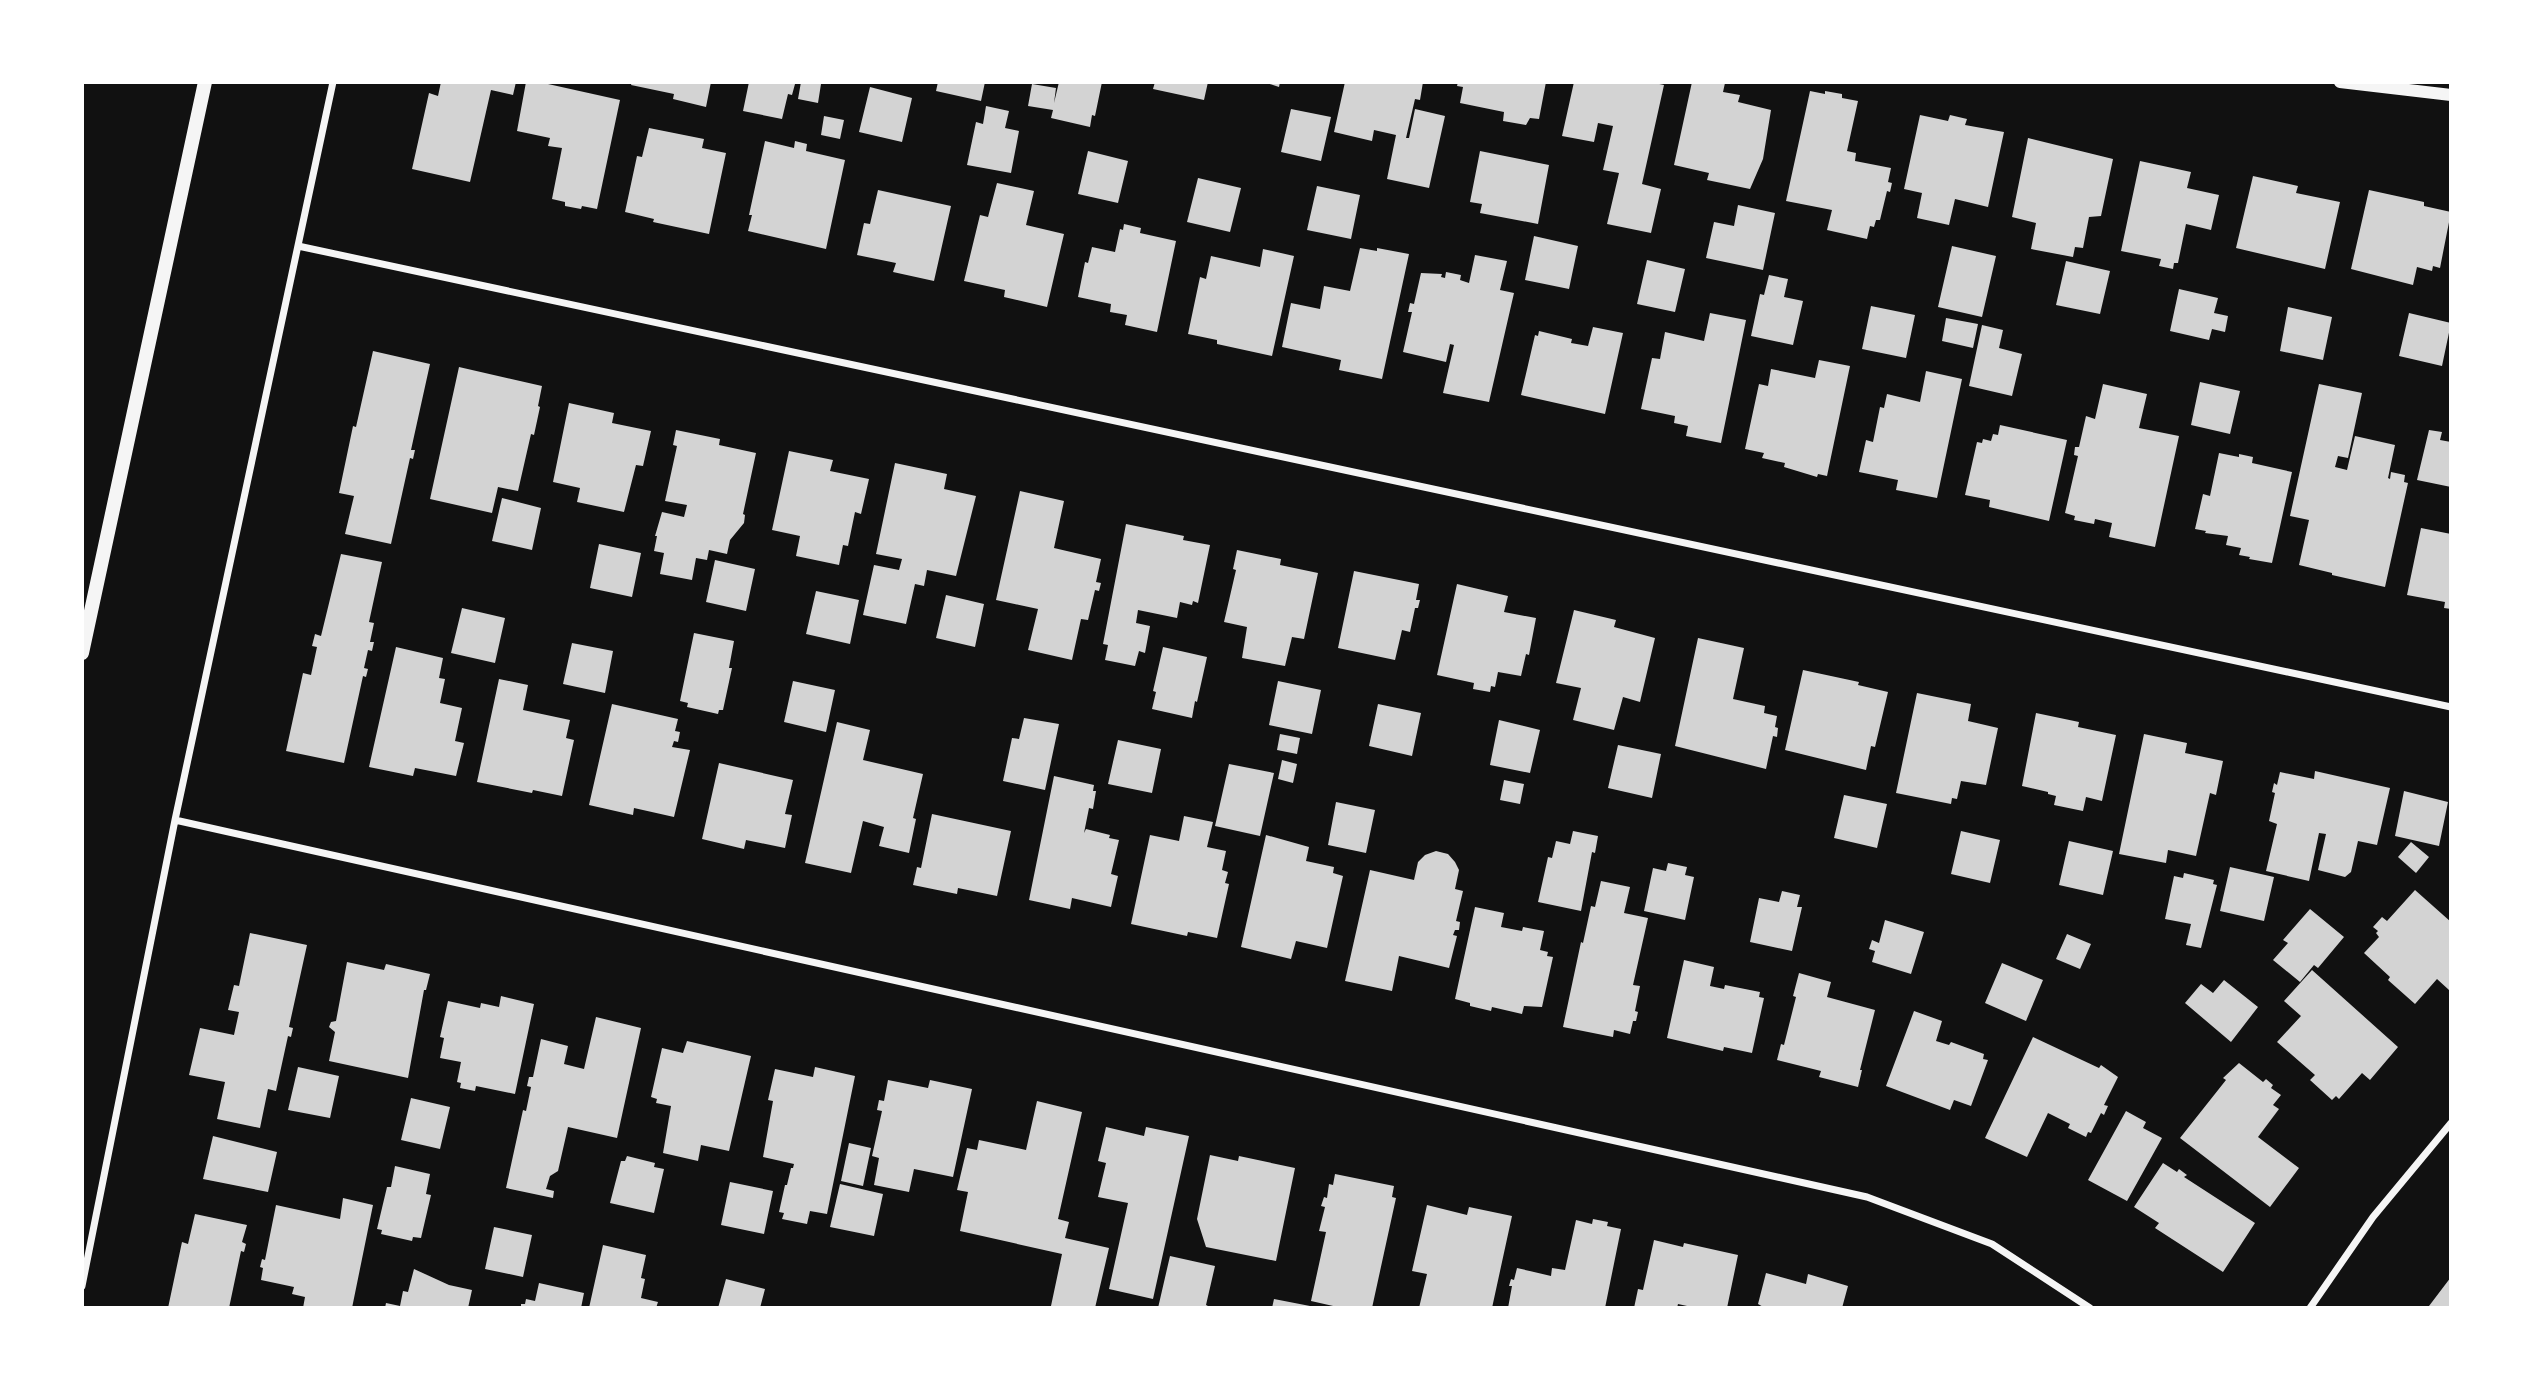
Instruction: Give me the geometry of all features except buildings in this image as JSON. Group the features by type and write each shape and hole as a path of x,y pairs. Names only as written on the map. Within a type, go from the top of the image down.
{"main road":[{"path":"82,653 205,82"}],"street":[{"path":"82,1286 175,820 333,82"},
{"path":"2340,82 2451,95"},
{"path":"298,246 2451,707"},
{"path":"175,820 1867,1197 1992,1244 2090,1308"},
{"path":"2310,1308 2373,1217 2451,1123"}]}
